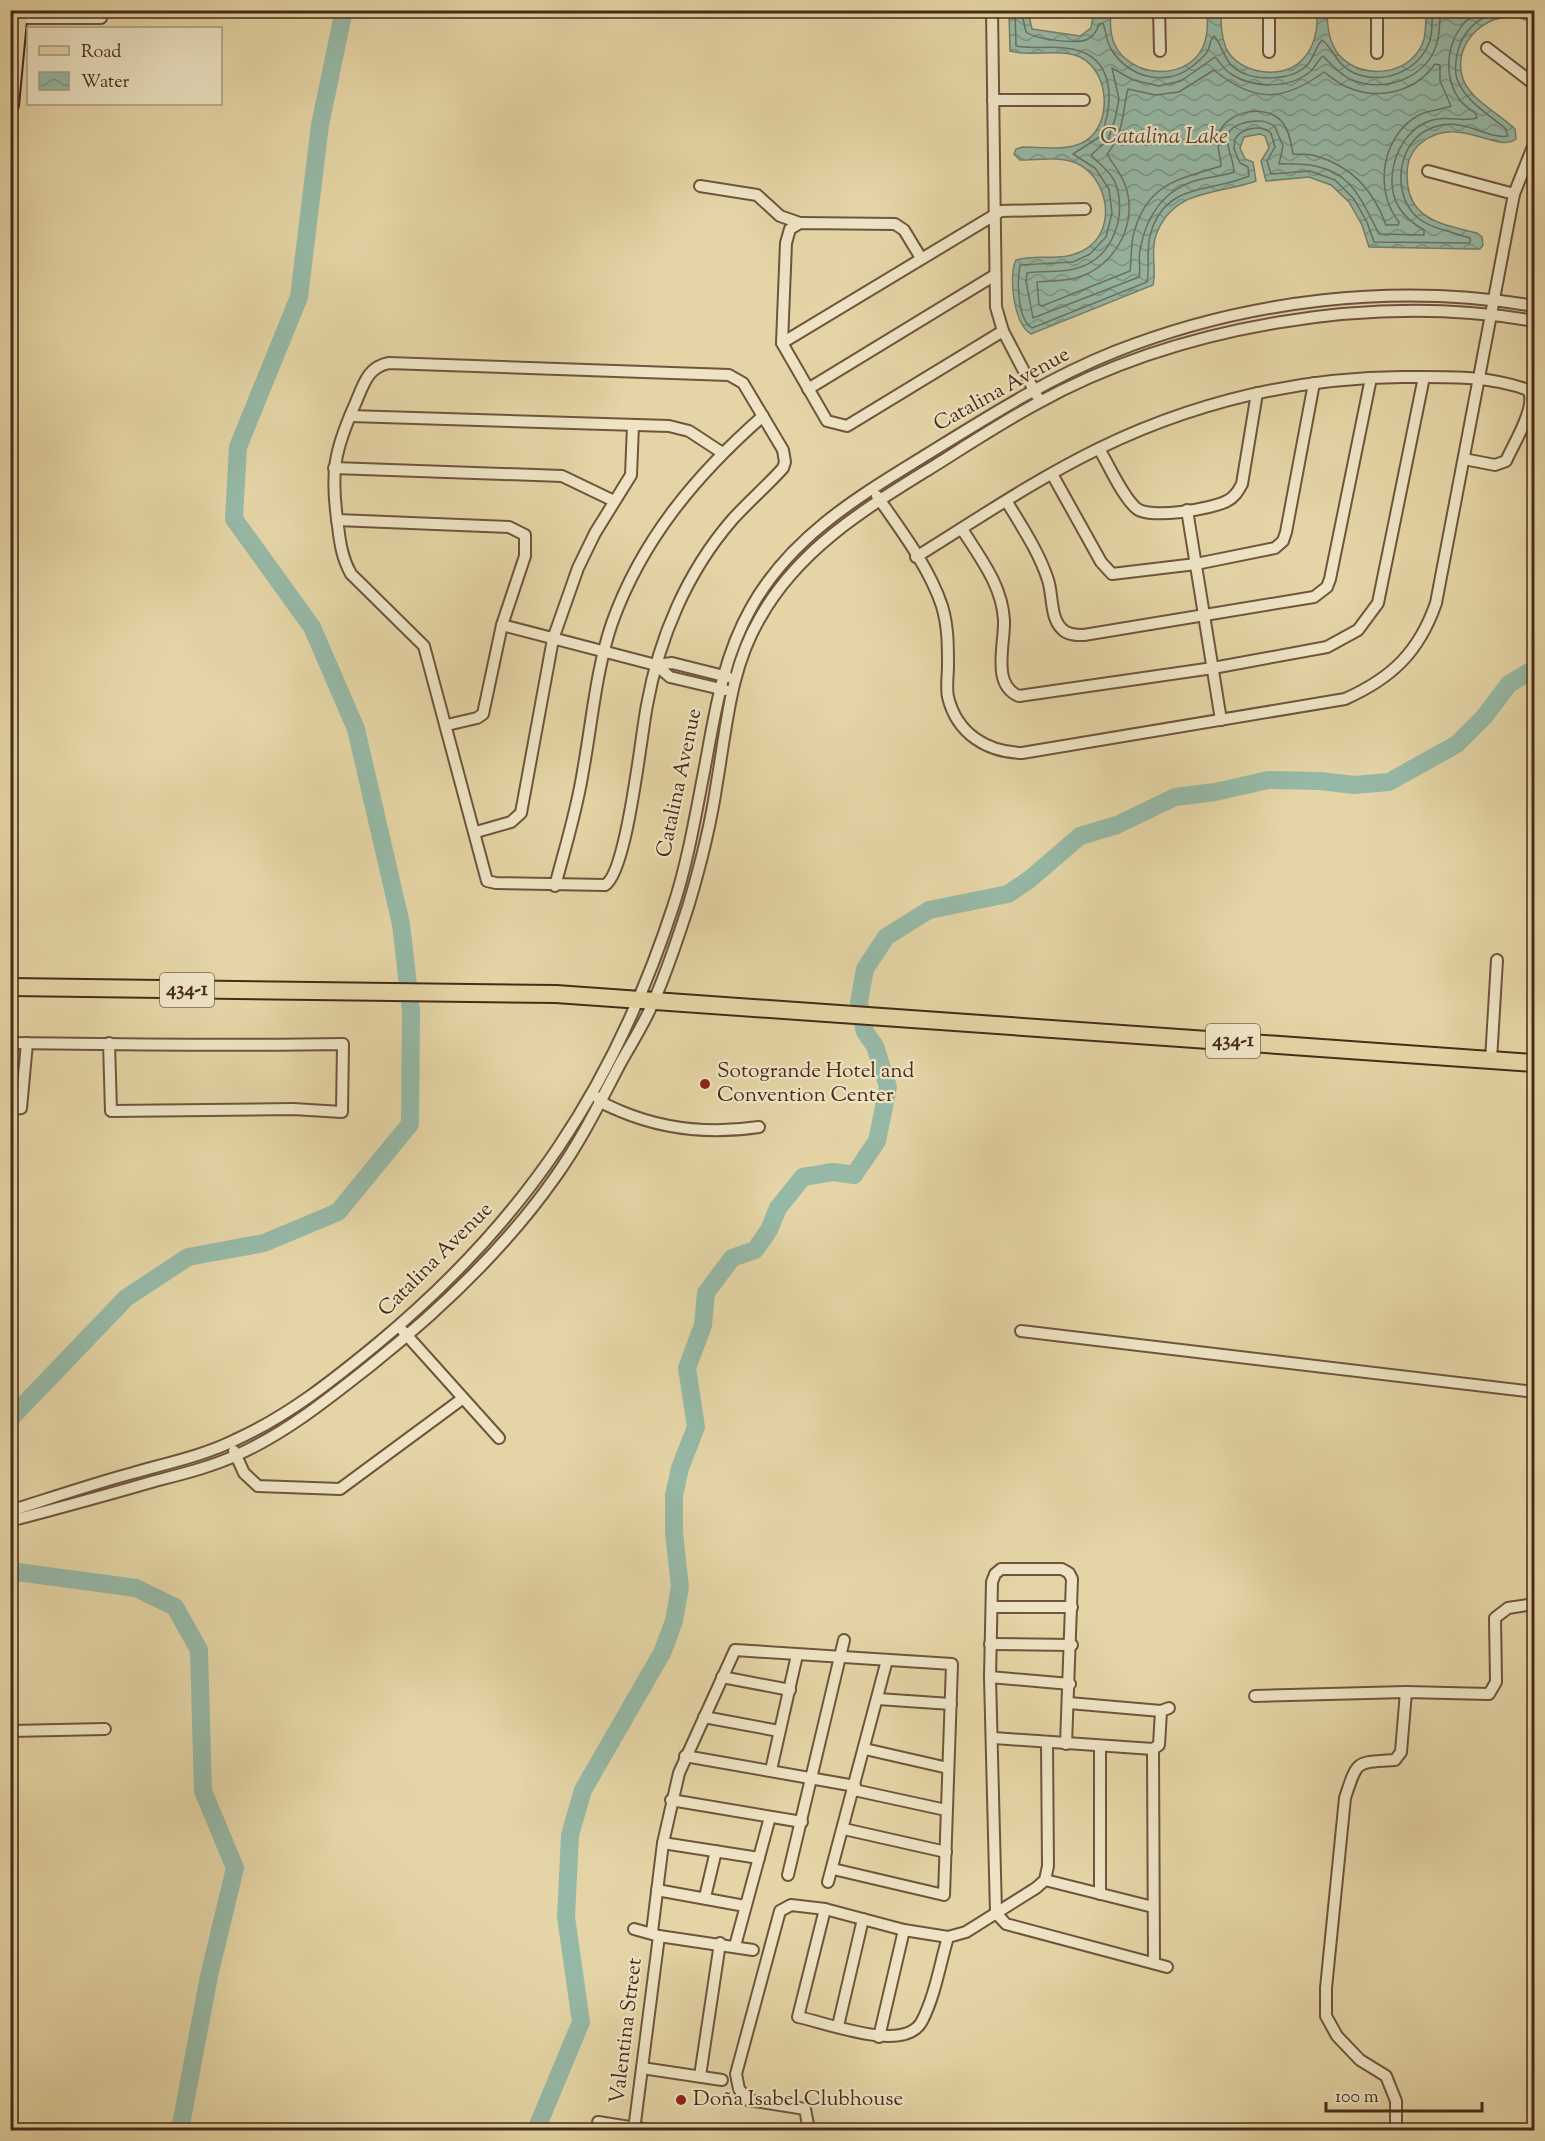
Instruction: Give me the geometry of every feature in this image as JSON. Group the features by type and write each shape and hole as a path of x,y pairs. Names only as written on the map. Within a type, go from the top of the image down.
{"main road":[{"path":"10,105 16,16"},
{"name":"434-1","path":"10,987 483,994 647,999 1534,1062"}],"street":[{"path":"992,10 996,307 1003,331 1040,401"},
{"path":"1159,10 1160,51"},
{"path":"1269,10 1269,52"},
{"path":"1377,10 1377,53"},
{"path":"16,16 101,18"},
{"path":"1487,48 1534,84"},
{"path":"993,100 1084,100"},
{"path":"871,489 934,587 945,619 948,641 948,696 959,723 978,741 992,749 1022,753 1345,699 1383,679 1405,660 1426,631 1436,603 1514,194 1534,144"},
{"path":"1428,171 1514,194"},
{"path":"700,186 757,195 780,216 800,223 895,224 904,230 921,258"},
{"path":"782,343 994,214 1010,210 1085,210"},
{"path":"800,223 790,229 786,243 782,343 827,421 847,426 1003,331"},
{"path":"808,389 995,275"},
{"name":"Catalina Avenue","path":"10,1511 230,1443 289,1413 399,1326 467,1263 500,1227 548,1165 647,999 674,904 702,784 722,675 739,630 765,584 810,534 871,489 1034,391 1110,354 1226,317 1349,298 1396,296 1494,299 1534,306"},
{"name":"Catalina Avenue","path":"10,1521 185,1473 236,1456 295,1424 408,1336 477,1272 535,1204 564,1165 600,1102 647,999 697,874 717,785 734,678 759,619 796,567 833,533 879,500 1040,401 1117,368 1176,347 1291,320 1398,310 1491,314 1534,321"},
{"path":"390,363 722,374 740,380 783,450 785,456 783,468 730,522 695,572 672,619 656,665 647,704 629,818 613,878 599,887 496,883 487,880 483,874 476,832 424,646 351,574 341,552 332,483 334,468 350,416 369,374 377,365 390,363"},
{"path":"962,529 999,591 1004,625 1002,676 1005,686 1013,694 1033,696 1213,668 1337,644 1358,630 1372,613 1383,583 1424,377"},
{"path":"916,557 1052,474 1099,449 1181,414 1257,393 1314,383 1371,378 1424,377 1479,378 1528,390 1532,396 1531,406 1506,461 1495,465 1464,459"},
{"path":"1007,502 1042,564 1056,619 1061,629 1069,633 1084,635 1314,597 1327,587 1371,378"},
{"path":"1052,474 1107,571 1117,575 1196,564 1275,548 1283,541 1314,383"},
{"path":"1099,449 1136,509 1156,515 1225,503 1236,495 1242,484 1257,393"},
{"path":"350,416 633,424 682,428 721,453"},
{"path":"555,886 575,812 604,652 623,597 650,544 683,496 721,453 763,416"},
{"path":"476,832 511,822 521,813 553,639 578,568 614,501 631,475 633,424"},
{"path":"334,468 556,475 576,481 614,501"},
{"path":"1187,510 1221,720"},
{"path":"337,520 509,527 518,529 525,535 527,548 502,625 483,714 477,718 447,725"},
{"path":"502,625 656,665 672,663 734,678"},
{"path":"656,665 670,677 731,692"},
{"path":"1491,1060 1497,960"},
{"path":"10,1043 109,1043 194,1046 343,1044 342,1112 293,1109 111,1111 109,1043"},
{"path":"10,1110 21,1108 27,1043"},
{"path":"594,1091 600,1102 651,1121 684,1129 735,1131 759,1127"},
{"path":"399,1326 499,1438"},
{"path":"1021,1331 1534,1392"},
{"path":"230,1443 244,1473 258,1486 340,1489 462,1399"},
{"path":"1066,1744 1072,1645 1072,1579 1069,1573 1062,1569 1001,1569 995,1574 992,1582 990,1644 994,1738 996,1913 1005,1924 1167,1967"},
{"path":"1255,1696 1406,1692 1490,1694 1496,1682 1495,1618 1508,1608 1534,1604"},
{"path":"992,1607 1072,1607"},
{"path":"788,1875 844,1640"},
{"path":"990,1644 1072,1645"},
{"name":"Valentina Street","path":"634,2129 642,2068 663,1843 671,1800 685,1756 735,1650 797,1655"},
{"path":"771,1770 797,1655 952,1664 944,1895 833,1869"},
{"path":"828,1882 855,1788 887,1660"},
{"path":"722,1677 790,1690"},
{"path":"990,1677 1070,1684"},
{"path":"1396,2130 1396,2101 1386,2076 1360,2060 1337,2036 1326,2016 1326,1988 1345,1797 1354,1771 1360,1764 1366,1761 1395,1760 1401,1752 1406,1692"},
{"path":"878,1699 951,1704"},
{"path":"994,1738 1152,1749 1159,1745 1165,1710 1069,1704"},
{"path":"704,1717 779,1731"},
{"path":"10,1731 105,1729"},
{"path":"809,2130 805,2109 748,2100 739,2090 736,2074 780,1911 791,1905 825,1909 904,1930 948,1937 966,1932 1045,1880 1048,1866 1047,1743"},
{"path":"1100,1746 1101,1894"},
{"path":"865,1749 948,1768"},
{"path":"1152,1749 1154,1964"},
{"path":"685,1756 813,1777 946,1810"},
{"path":"671,1800 802,1822"},
{"path":"735,1946 770,1817"},
{"path":"844,1829 946,1852"},
{"path":"663,1843 759,1858"},
{"path":"705,1897 716,1851"},
{"path":"1045,1880 1153,1907"},
{"path":"657,1890 745,1906"},
{"path":"825,1909 798,2017 879,2037 907,2035 921,2023 948,1937"},
{"path":"838,2026 863,1919"},
{"path":"634,1929 753,1950"},
{"path":"879,2037 904,1930"},
{"path":"700,2076 720,1943"},
{"path":"642,2068 722,2080"},
{"path":"598,2122 649,2130"}],"water":[{"name":"Catalina Lake","path":"1207,10 1221,11 1223,39 1232,57 1251,69 1273,72 1295,66 1307,54 1315,36 1317,11 1327,11 1331,39 1339,55 1349,64 1361,69 1387,71 1410,60 1418,51 1425,36 1426,11 1534,11 1534,24 1521,18 1507,17 1482,26 1471,36 1464,47 1461,61 1465,84 1477,99 1515,129 1516,139 1498,142 1462,133 1448,132 1435,135 1418,146 1410,157 1408,166 1408,189 1418,209 1438,222 1477,233 1482,237 1483,245 1480,249 1369,247 1362,225 1349,202 1331,185 1309,177 1266,181 1261,161 1269,148 1265,136 1260,134 1244,137 1240,148 1245,159 1253,162 1256,181 1198,196 1173,209 1164,220 1154,241 1153,285 1031,334 1020,321 1014,300 1013,277 1016,260 1067,256 1084,250 1095,242 1102,231 1105,205 1096,180 1076,163 1056,159 1020,160 1014,154 1016,149 1022,147 1061,148 1082,143 1092,136 1099,125 1104,100 1098,75 1090,64 1080,57 1063,53 1010,51 1009,11 1028,11 1032,29 1080,36 1091,28 1094,11 1111,11 1112,35 1121,54 1131,63 1144,69 1171,71 1195,59 1203,47 1206,38"}],"waterway":[{"path":"10,1419 126,1298 188,1257 264,1243 338,1212 410,1124 411,1011 401,924 356,729 312,627 234,519 238,447 299,297 320,125 344,10"},
{"path":"536,2130 581,2022 566,1917 570,1835 583,1790 662,1653 674,1621 680,1587 674,1533 674,1495 680,1468 696,1427 687,1368 703,1325 706,1293 732,1258 755,1250 769,1230 778,1208 803,1177 833,1172 854,1175 877,1141 888,1087 875,1046 865,1032 859,1002 865,969 886,937 929,910 1008,894 1030,879 1080,836 1117,825 1175,797 1215,792 1268,780 1320,781 1354,785 1389,782 1457,744 1484,717 1509,684 1534,669"},
{"path":"10,1571 136,1588 175,1607 199,1650 203,1791 235,1868 209,1976 180,2130"}],"place":[{"name":"Sotogrande Hotel and Convention Center","path":"705,1084"},
{"name":"Doña Isabel Clubhouse","path":"681,2100"}]}
